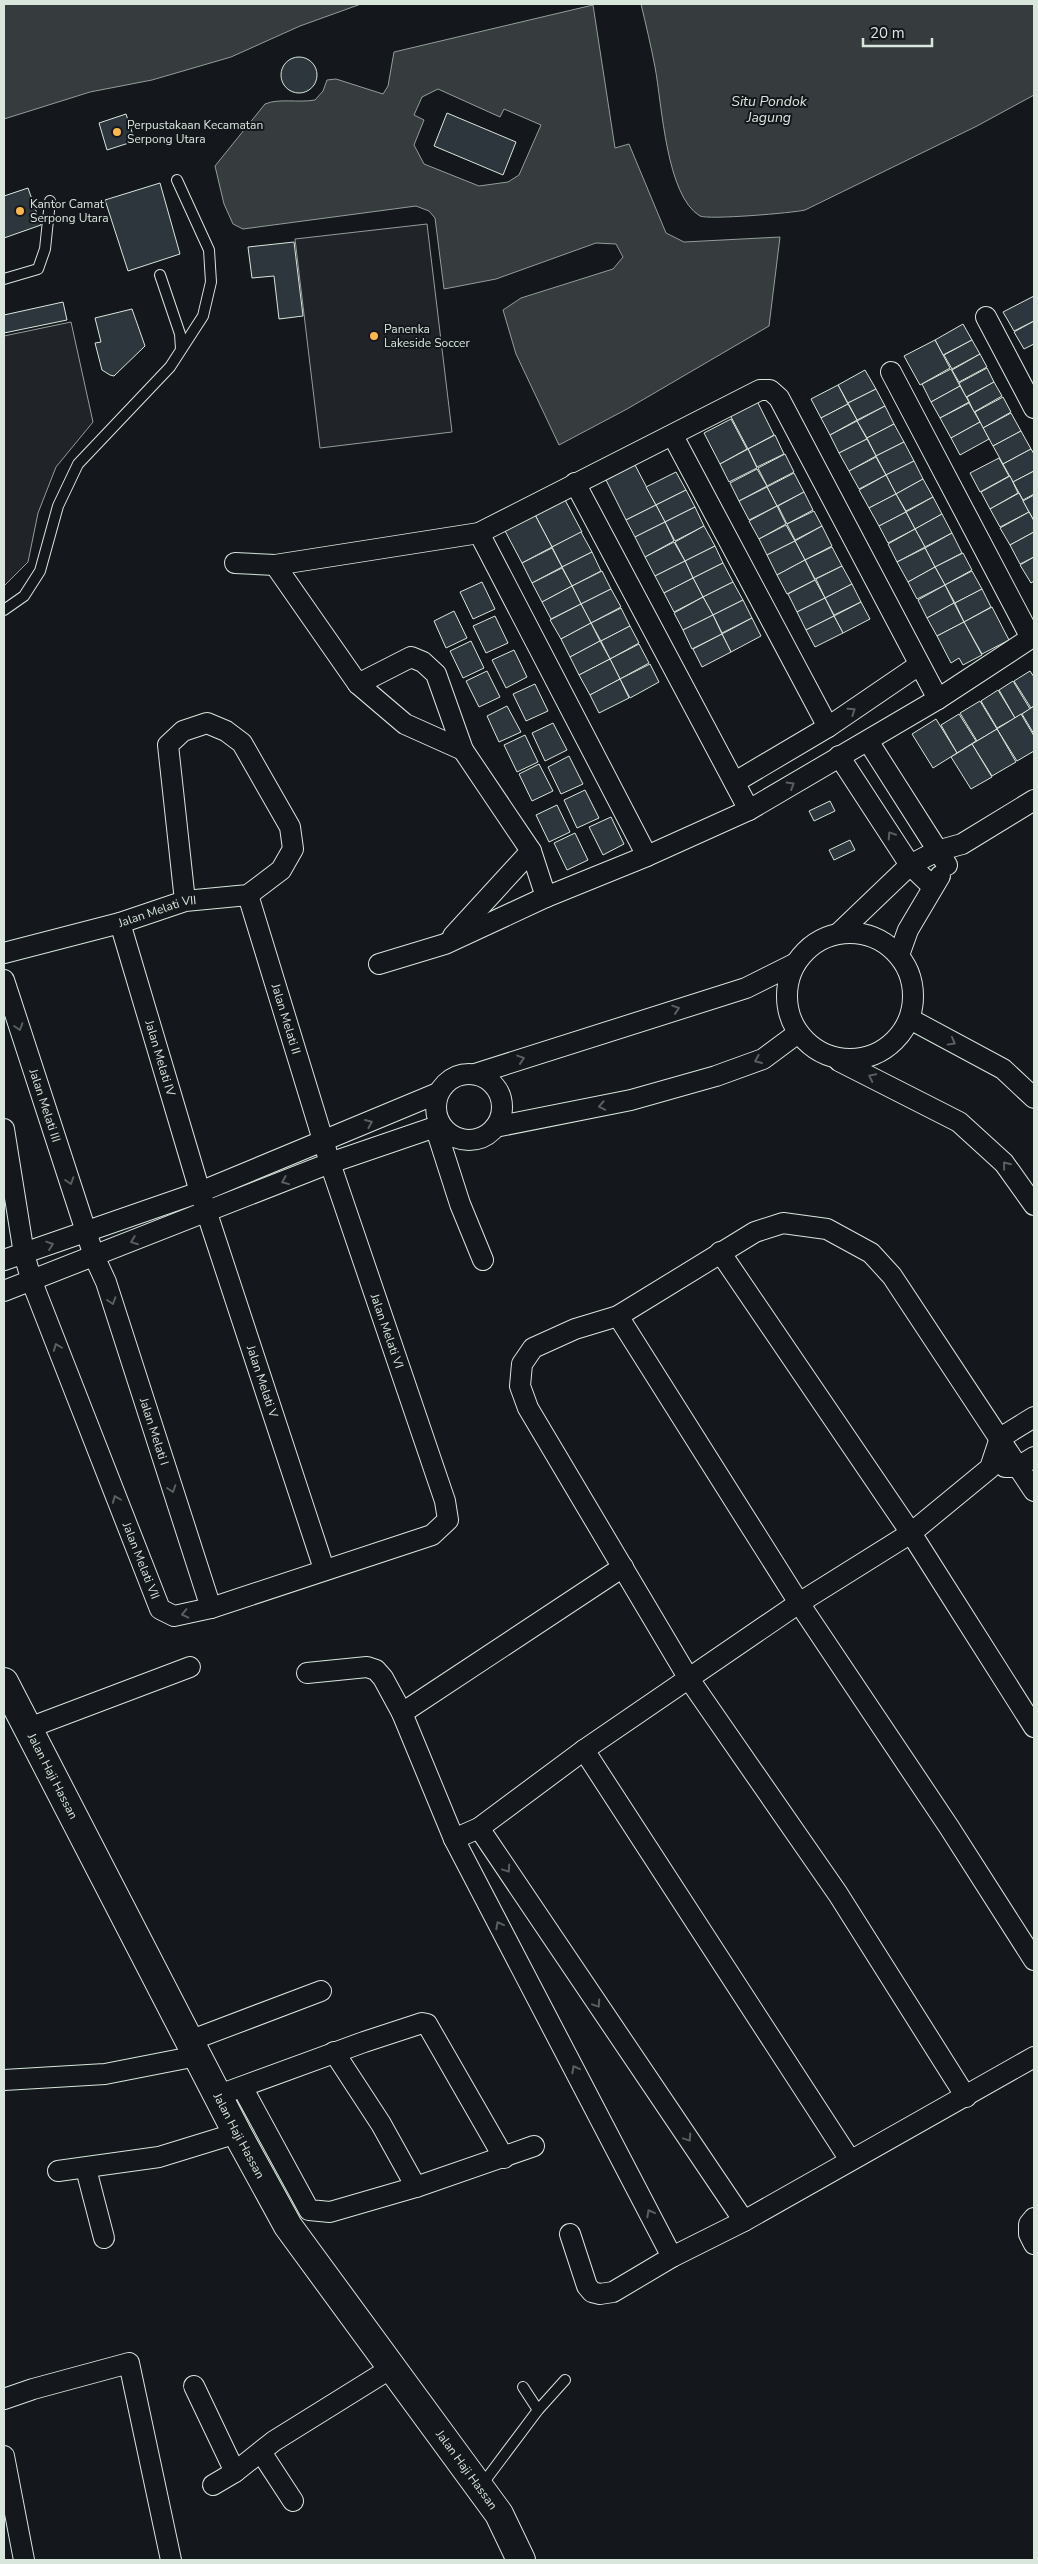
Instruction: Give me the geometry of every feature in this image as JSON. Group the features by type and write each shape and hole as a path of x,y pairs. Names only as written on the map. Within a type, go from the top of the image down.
{"street":[{"path":"986,318 1034,408"},
{"path":"379,964 445,944 546,896 647,856 749,810 938,699 1033,637 891,372"},
{"path":"235,563 274,565 480,533 760,390 770,390 779,398 938,699"},
{"path":"673,436 828,727"},
{"path":"575,483 736,782 749,810"},
{"path":"480,533 647,856"},
{"path":"274,565 358,684 404,724 463,750"},
{"path":"358,684 411,657 423,662 436,674 463,750 531,851 546,896"},
{"path":"736,782 828,727 919,665"},
{"path":"185,901 168,746 184,731 207,723 226,731 242,743 290,827 293,849 281,870 248,896"},
{"path":"868,741 942,858"},
{"path":"839,756 910,865 932,886"},
{"path":"839,933 910,865 942,858 1034,800"},
{"path":"445,944 531,851"},
{"path":"899,955 908,930 932,886 942,858"},
{"name":"Jalan Melati VII","path":"4,953 120,923 185,901 248,896"},
{"name":"Jalan Melati II","path":"248,896 324,1142"},
{"name":"Jalan Melati IV","path":"120,923 200,1192"},
{"path":"832,1057 850,1060 869,1057 886,1048 900,1035 910,1019 914,993 907,968 899,955 888,944 875,937 860,933 839,933 820,939 805,950 794,964 788,981 786,999 790,1017 798,1033 807,1044 832,1057 959,1122 1004,1162 1034,1205"},
{"path":"475,1074 746,988 794,964"},
{"name":"Jalan Melati III","path":"4,980 94,1256"},
{"path":"910,1019 1002,1069 1034,1098"},
{"path":"495,1127 631,1100 716,1076 763,1059 798,1033"},
{"path":"438,1126 448,1133 467,1140 487,1134 495,1127 500,1118 502,1106 500,1095 494,1085 485,1078 475,1074 464,1073 453,1077 444,1084 438,1093 436,1115 438,1126 460,1204 483,1260"},
{"path":"4,1260 200,1192 438,1093"},
{"path":"4,1291 32,1282 330,1163 438,1126"},
{"path":"4,1129 24,1254"},
{"name":"Jalan Melati VI","path":"324,1142 445,1502 448,1520"},
{"name":"Jalan Melati V","path":"200,1192 324,1569"},
{"path":"966,2097 838,1894 689,1679 528,1408 520,1386 522,1364 534,1348 575,1329 618,1316 755,1232 783,1223 827,1229 871,1253 892,1276 1000,1438 1026,1462 1034,1491"},
{"path":"720,1252 911,1534 1034,1727"},
{"name":"Jalan Melati VII","path":"24,1254 32,1282 160,1609 174,1616 211,1608 324,1569 432,1535 448,1520"},
{"name":"Jalan Melati I","path":"94,1256 106,1282 211,1608"},
{"path":"618,1316 798,1603 949,1827 1034,1960"},
{"path":"990,1468 1000,1438 1034,1417"},
{"path":"454,1839 479,1828 584,1750 798,1603 911,1534 990,1468 1026,1462"},
{"path":"402,1713 623,1567"},
{"path":"26,1729 190,1667"},
{"path":"307,1673 367,1667 376,1670 384,1678 402,1713 454,1839 672,2257"},
{"name":"Jalan Haji Hassan","path":"4,1682 26,1729 193,2048 230,2091 237,2133 288,2226 500,2514 521,2560"},
{"path":"584,1750 850,2160"},
{"path":"479,1828 744,2221"},
{"path":"4,2080 105,2074 193,2048 321,1991"},
{"path":"504,2158 426,2024 422,2023 334,2052 230,2091 309,2210 330,2212 416,2187 504,2158 534,2146"},
{"path":"334,2052 381,2124 416,2187"},
{"path":"570,2234 587,2286 592,2292 600,2294 613,2292 672,2257 744,2221 1034,2057"},
{"path":"58,2171 159,2157 237,2133"},
{"path":"86,2168 104,2238"},
{"path":"1034,2218 1028,2224 1029,2234 1034,2244"},
{"path":"4,2399 33,2389 129,2363 171,2560"},
{"path":"213,2485 235,2472 321,2411 393,2368"},
{"path":"194,2386 235,2472"},
{"path":"261,2452 294,2501"},
{"path":"4,2456 24,2560"}],"lane":[{"path":"4,610 24,596 40,572 58,506 78,464 170,366 203,316 211,282 209,250 177,180"},
{"path":"4,279 38,269 46,249 50,201"},
{"path":"160,276 180,334 181,349"},
{"path":"480,2487 538,2410 565,2380"},
{"path":"523,2388 538,2410"}],"shaded area":[{"name":"Panenka Lakeside Soccer","path":"427,224 452,432 320,448 295,239"},
{"path":"71,322 93,422 56,467 38,513 28,562 4,586 4,336"}],"water":[{"path":"4,4 361,4 300,26 231,57 152,80 90,92 4,119"},
{"name":"Situ Pondok Jagung","path":"641,4 1034,4 1034,95 977,126 805,210 734,217 700,216 689,205 680,189 673,170 667,148 655,67"},
{"path":"593,5 615,148 629,144 666,233 684,242 780,237 769,326 627,409 559,445 516,354 503,310 521,298 613,269 623,257 616,244 596,243 496,279 444,289 435,218 429,211 416,206 243,229 233,224 224,204 215,166 265,104 276,101 315,100 323,91 327,80 336,79 383,94 388,86 394,52"}],"pier":[{"path":"438,89 500,117 504,109 541,125 519,175 508,182 479,186 424,164 414,145 424,120 414,115 422,97"}],"building":[{"path":"299,57 306,58 312,62 316,68 316,82 312,88 306,92 299,93 292,92 286,88 282,82 281,75 282,68 286,62 292,58"},
{"path":"447,113 516,142 503,175 434,146"},
{"name":"Perpustakaan Kecamatan Serpong Utara","path":"126,114 135,141 107,150 99,123"},
{"path":"160,183 180,254 128,271 105,200"},
{"name":"Kantor Camat Serpong Utara","path":"28,188 41,225 4,238 4,196"},
{"path":"294,242 303,316 279,319 274,276 252,278 248,247"},
{"path":"1034,296 1034,321 1014,331 1003,312"},
{"path":"63,302 67,320 4,333 4,315"},
{"path":"132,309 145,346 114,376 110,375 102,370 95,343 101,342 95,318"},
{"path":"1034,321 1034,344 1024,349 1014,332"},
{"path":"963,324 972,340 943,355 935,340"},
{"path":"935,340 950,368 920,385 904,356"},
{"path":"972,340 980,354 952,369 944,355"},
{"path":"980,354 987,367 959,382 952,370"},
{"path":"987,368 994,382 966,397 959,383"},
{"path":"951,369 960,386 931,402 922,384"},
{"path":"865,370 876,389 848,403 838,385"},
{"path":"994,382 1002,396 974,412 967,397"},
{"path":"838,385 848,404 821,418 811,399"},
{"path":"960,386 969,402 940,418 931,402"},
{"path":"876,389 885,406 857,420 848,403"},
{"path":"1003,397 1011,412 983,428 975,412"},
{"path":"757,401 774,435 748,449 730,415"},
{"path":"969,403 980,422 951,438 940,418"},
{"path":"848,404 857,420 830,435 821,418"},
{"path":"885,406 894,424 867,438 857,421"},
{"path":"1011,413 1021,431 993,446 983,428"},
{"path":"731,419 747,449 720,464 704,433"},
{"path":"857,421 867,439 839,453 830,435"},
{"path":"980,422 989,439 960,455 951,438"},
{"path":"894,424 904,442 876,456 867,438"},
{"path":"1021,431 1031,449 1003,464 993,446"},
{"path":"775,435 784,454 757,467 748,449"},
{"path":"867,439 876,456 849,471 839,453"},
{"path":"904,442 914,461 886,475 876,456"},
{"path":"748,449 757,468 729,482 720,464"},
{"path":"1031,449 1034,454 1034,471 1013,482 1003,464"},
{"path":"785,454 794,472 767,486 758,468"},
{"path":"876,457 886,475 859,489 849,471"},
{"path":"999,458 1009,476 980,492 970,473"},
{"path":"914,461 923,479 896,494 886,475"},
{"path":"635,465 656,505 626,520 606,480"},
{"path":"757,469 767,486 739,501 730,483"},
{"path":"1034,471 1034,494 1023,500 1013,482"},
{"path":"676,472 686,490 656,505 646,487"},
{"path":"794,473 804,492 777,506 767,487"},
{"path":"886,475 896,494 869,508 859,490"},
{"path":"1010,476 1018,493 990,509 981,492"},
{"path":"923,479 933,497 906,511 896,494"},
{"path":"767,487 777,506 749,520 739,501"},
{"path":"686,490 695,507 665,522 656,505"},
{"path":"804,492 813,510 787,524 778,506"},
{"path":"1019,493 1029,512 1000,527 990,509"},
{"path":"896,494 906,512 879,526 869,508"},
{"path":"1034,495 1034,518 1033,519 1023,501"},
{"path":"933,497 942,514 915,529 906,512"},
{"path":"564,498 582,532 552,547 534,513"},
{"path":"656,505 665,522 635,537 626,520"},
{"path":"777,506 786,524 759,539 749,521"},
{"path":"695,507 704,526 675,541 665,522"},
{"path":"814,511 822,526 795,540 787,524"},
{"path":"906,512 915,529 888,543 879,526"},
{"path":"1029,512 1034,521 1034,532 1010,545 1000,528"},
{"path":"534,513 552,547 522,563 504,529"},
{"path":"942,514 952,533 925,547 915,529"},
{"path":"665,522 674,541 645,557 635,537"},
{"path":"786,525 795,541 767,555 759,539"},
{"path":"704,526 715,546 685,561 675,542"},
{"path":"822,526 832,546 805,560 795,541"},
{"path":"915,529 925,547 897,562 888,544"},
{"path":"581,532 592,552 562,567 552,547"},
{"path":"1034,532 1034,557 1020,564 1010,545"},
{"path":"952,533 962,553 935,567 925,548"},
{"path":"795,541 805,560 777,575 767,555"},
{"path":"674,542 685,561 655,576 645,557"},
{"path":"715,546 723,563 693,578 685,561"},
{"path":"832,547 842,566 815,579 805,560"},
{"path":"552,548 562,567 532,583 522,563"},
{"path":"925,548 935,567 908,582 897,562"},
{"path":"592,552 601,571 572,586 562,567"},
{"path":"963,553 972,570 945,585 935,567"},
{"path":"1034,557 1034,581 1031,583 1020,565"},
{"path":"805,560 815,580 787,594 777,575"},
{"path":"685,561 693,578 664,593 655,576"},
{"path":"723,563 733,582 703,597 693,578"},
{"path":"842,566 852,584 825,598 816,579"},
{"path":"935,567 945,585 917,599 908,582"},
{"path":"562,568 572,586 542,602 532,583"},
{"path":"602,571 611,589 581,604 572,586"},
{"path":"972,571 982,589 955,603 945,585"},
{"path":"693,578 703,597 674,612 664,593"},
{"path":"815,580 825,598 797,612 788,594"},
{"path":"482,582 495,609 473,619 460,592"},
{"path":"733,582 743,600 713,615 703,597"},
{"path":"852,584 861,602 834,615 825,598"},
{"path":"945,585 954,603 927,618 918,600"},
{"path":"572,586 581,604 551,619 542,602"},
{"path":"611,589 621,607 591,623 581,604"},
{"path":"982,589 991,607 964,622 955,603"},
{"path":"703,597 713,615 683,630 674,613"},
{"path":"825,598 834,616 806,630 797,612"},
{"path":"743,600 752,618 722,633 713,615"},
{"path":"861,602 870,619 843,633 834,616"},
{"path":"954,603 964,622 937,636 927,618"},
{"path":"581,604 591,623 561,639 550,620"},
{"path":"992,607 1009,640 982,654 964,622"},
{"path":"621,608 630,626 601,641 591,623"},
{"path":"454,611 467,638 446,648 434,621"},
{"path":"713,615 722,634 692,649 683,630"},
{"path":"495,616 508,643 486,653 473,626"},
{"path":"834,616 843,633 815,647 806,630"},
{"path":"752,618 761,636 731,652 722,634"},
{"path":"964,622 982,655 963,665 959,658 951,663 937,636"},
{"path":"591,623 600,641 570,657 561,639"},
{"path":"630,626 639,643 610,659 601,641"},
{"path":"722,634 731,652 702,667 693,649"},
{"path":"471,641 484,668 463,678 450,651"},
{"path":"600,641 610,659 579,675 570,657"},
{"path":"639,644 649,663 620,679 610,659"},
{"path":"514,650 527,677 506,688 492,660"},
{"path":"610,659 620,679 590,695 579,675"},
{"path":"650,664 659,682 630,698 620,679"},
{"path":"487,671 500,697 479,707 466,681"},
{"path":"1030,671 1034,677 1034,706 1031,708 1014,681"},
{"path":"620,679 629,698 599,713 590,695"},
{"path":"1013,681 1030,709 1015,718 999,690"},
{"path":"535,684 548,711 526,721 513,694"},
{"path":"998,690 1015,718 997,728 981,701"},
{"path":"980,701 997,729 977,741 960,713"},
{"path":"507,706 521,732 499,742 487,716"},
{"path":"1034,706 1034,734 1022,714"},
{"path":"959,714 976,741 957,753 941,725"},
{"path":"1021,714 1034,736 1034,751 1017,761 997,729"},
{"path":"936,719 957,753 933,768 912,734"},
{"path":"553,723 567,750 545,761 532,733"},
{"path":"997,729 1016,762 992,776 972,744"},
{"path":"525,735 538,762 517,772 504,745"},
{"path":"972,744 992,777 971,789 951,757"},
{"path":"569,756 583,784 561,794 548,767"},
{"path":"539,764 553,791 532,801 519,774"},
{"path":"585,790 599,818 577,828 564,800"},
{"path":"830,801 835,811 814,821 809,811"},
{"path":"557,805 570,832 549,842 536,815"},
{"path":"611,817 624,844 603,855 589,827"},
{"path":"575,833 588,860 567,870 554,843"},
{"path":"850,840 855,850 834,860 829,850"}],"place":[{"name":"Perpustakaan Kecamatan Serpong Utara","path":"117,132"},
{"name":"Kantor Camat Serpong Utara","path":"20,211"},
{"name":"Panenka Lakeside Soccer","path":"374,336"}]}
